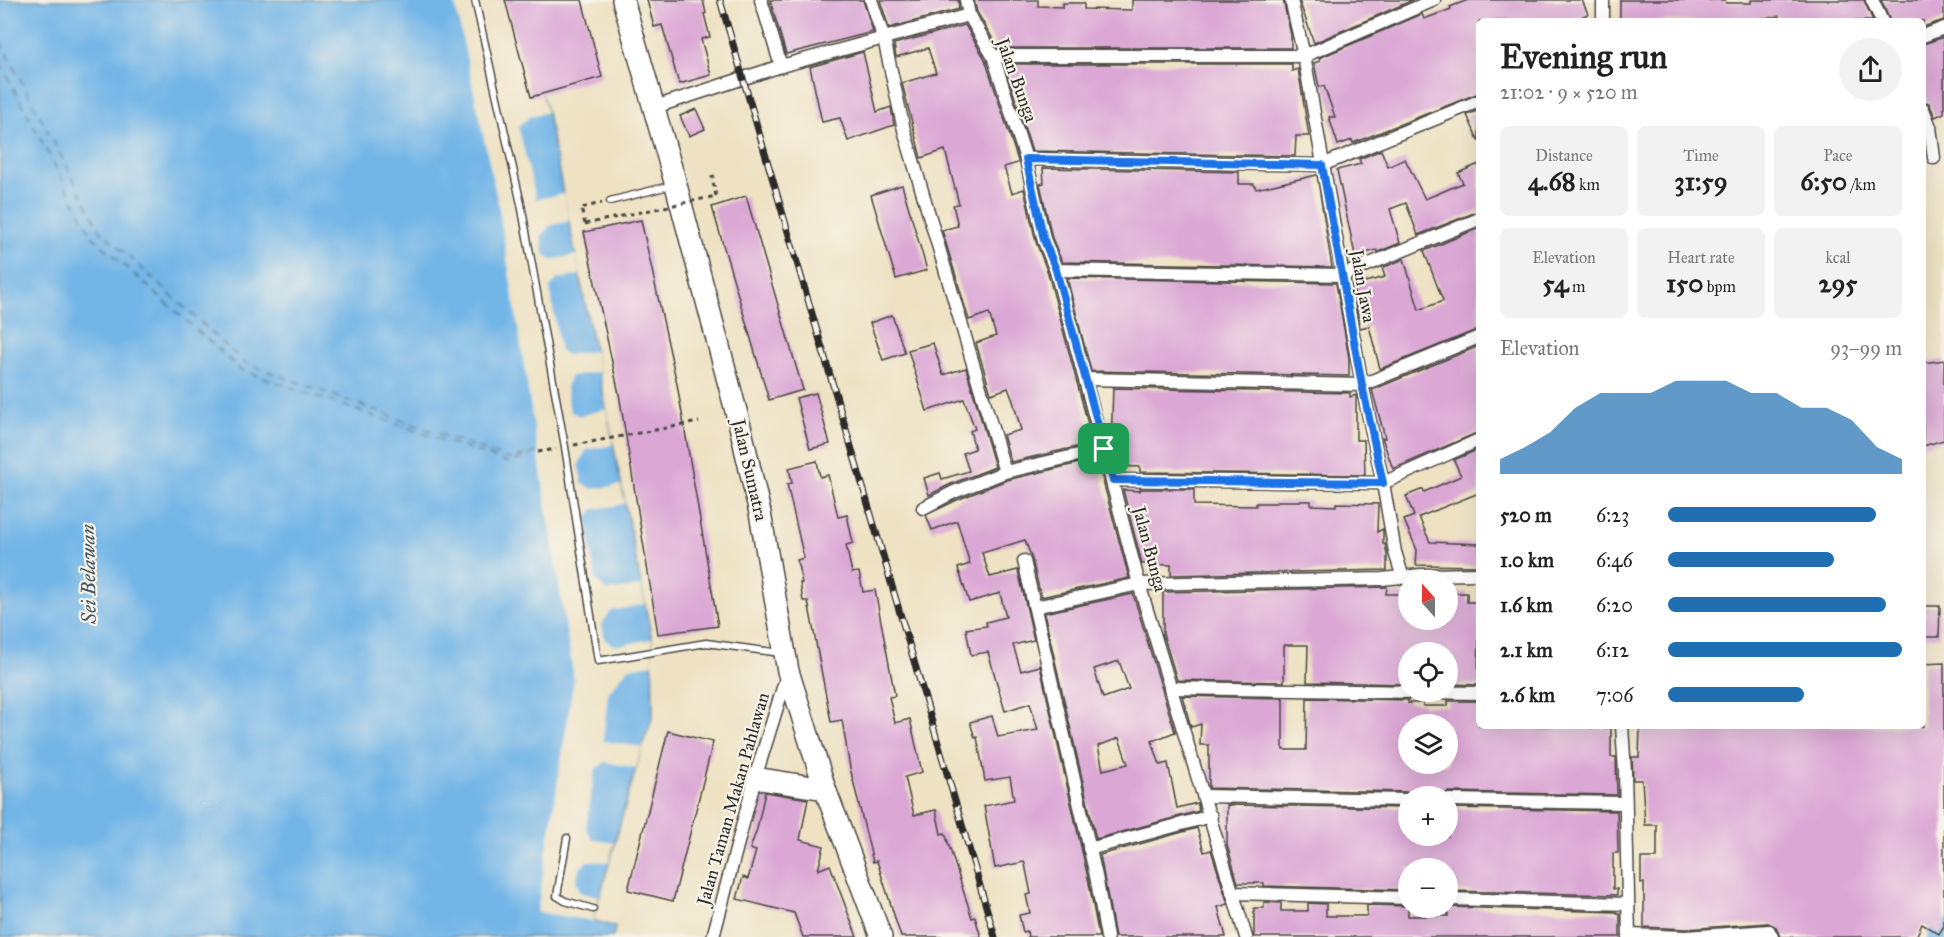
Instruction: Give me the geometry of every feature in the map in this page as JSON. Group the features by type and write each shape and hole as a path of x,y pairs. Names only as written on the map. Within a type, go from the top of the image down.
{"highway":[{"name":"Jalan Sumatra","path":"623,0 655,107 741,426 760,513 786,662 825,789 881,937"},
{"path":"755,778 825,789"}],"street":[{"path":"761,0 781,66"},
{"path":"871,0 884,39 904,130 1005,472"},
{"name":"Jalan Bunga","path":"966,0 969,15 993,56 1026,159 1044,240 1056,270 1140,584 1246,937"},
{"name":"Jalan Jawa","path":"1291,0 1304,56 1362,385 1400,570"},
{"path":"993,56 1304,56 1434,0"},
{"path":"1603,0 1603,18"},
{"path":"1872,0 1881,18"},
{"path":"655,107 781,66 969,15"},
{"path":"1926,35 1944,28"},
{"path":"1026,159 1322,165 1476,102"},
{"path":"1926,117 1930,127 1934,158"},
{"path":"1056,270 1343,275 1476,220"},
{"path":"1086,379 1362,385 1476,338"},
{"path":"1113,480 1383,483 1476,441"},
{"path":"923,508 954,492 1005,472 1104,449"},
{"path":"1024,561 1107,937"},
{"path":"1458,574 1476,574"},
{"path":"1035,607 1140,584 1398,579"},
{"name":"Jalan Taman Makan Pahlawan","path":"713,937 786,662"},
{"path":"1170,688 1476,693"},
{"path":"1622,729 1629,936 1686,937 1769,931 1772,937"},
{"path":"1204,796 1398,800"},
{"path":"1458,800 1624,803"},
{"path":"1089,849 1211,816"},
{"path":"1232,892 1398,897"},
{"path":"1458,899 1628,904"}],"lane":[{"path":"475,0 521,204 565,447 598,661 706,644 786,662"},
{"path":"610,201 676,184"},
{"path":"567,838 557,896 565,902 593,909"}],"path":[{"path":"610,201 581,208 585,224 716,196 712,177 718,174"},
{"path":"538,452 699,422"}],"water":[{"name":"Sei Belawan","path":"0,0 514,0 547,112 652,639 653,716 642,747 593,920 615,927 613,937 0,937"}],"pier":[{"path":"454,0 514,0 547,112 529,117 518,126 536,199 564,194 569,221 550,226 541,237 544,253 551,260 576,255 580,275 557,279 550,288 560,351 568,355 595,351 599,372 571,376 566,387 570,411 579,416 606,409 613,445 586,450 579,465 582,483 593,489 621,485 625,504 594,509 586,518 596,580 607,591 641,586 645,604 611,611 602,624 605,640 615,646 652,639 653,664 628,668 608,693 603,741 642,747 636,768 605,762 595,770 586,828 592,839 614,843 609,862 587,861 579,869 576,882 581,893 599,896 593,921 537,912 574,679 499,208"}],"building":[{"path":"505,0 582,0 602,77 531,97"},
{"path":"647,0 703,0 710,37 701,39 711,75 679,84 662,25 654,27"},
{"path":"770,0 863,0 873,32 786,54"},
{"path":"880,0 958,0 959,9 889,28"},
{"path":"974,0 1038,0 1038,6 1063,7 1063,3 1084,3 1084,9 1132,10 1132,0 1283,0 1291,35 1291,48 998,48 977,12"},
{"path":"1299,0 1413,0 1314,43"},
{"path":"1468,0 1582,0 1588,14 1579,18 1476,18 1476,94 1353,143 1352,140 1338,145 1329,117 1335,117 1324,86 1319,87 1314,63 1320,61 1319,58 1422,14 1424,19 1451,9 1450,7"},
{"path":"1620,0 1725,0 1726,3 1751,3 1751,0 1864,0 1872,18 1779,18 1779,16 1763,18 1620,18"},
{"path":"1881,0 1944,0 1944,20 1926,26 1926,18 1889,18"},
{"path":"965,25 985,59 1018,161 1018,163 1004,167 1012,193 1024,189 1036,242 1048,273 1093,443 1011,462 1003,435 1021,430 1013,401 1008,388 991,394 976,343 996,336 989,313 969,320 942,230 958,226 953,205 959,204 945,150 921,158 902,83 936,73 928,48 896,57 894,44"},
{"path":"1944,37 1944,113 1935,117 1929,103 1926,102 1926,43"},
{"path":"863,52 877,112 891,107 894,125 848,141 840,118 822,122 810,67"},
{"path":"1004,64 1292,64 1292,71 1298,69 1309,136 1296,136 1295,156 1032,151"},
{"path":"696,109 705,129 689,136 680,116"},
{"path":"1476,111 1476,135 1467,115"},
{"path":"1381,150 1388,167 1405,159 1425,199 1463,183 1458,173 1476,165 1476,212 1418,235 1406,203 1390,209 1400,243 1378,252 1377,250 1355,255 1337,170 1361,164 1359,159"},
{"path":"1043,168 1239,172 1239,184 1254,184 1256,189 1317,175 1332,267 1062,262 1052,238 1040,184 1044,183"},
{"path":"902,185 927,270 896,279 871,195"},
{"path":"746,196 803,390 769,400 712,207"},
{"path":"641,220 677,384 718,626 658,634 619,394 584,232"},
{"path":"1476,229 1476,330 1380,369 1369,326 1360,328 1353,285 1385,277 1382,268 1404,259 1419,310 1443,301 1424,251"},
{"path":"1067,278 1336,283 1349,358 1349,376 1091,371"},
{"path":"892,315 905,353 883,360 870,323"},
{"path":"933,343 943,375 966,368 995,467 929,495 924,478 940,473 942,479 969,471 963,453 975,449 970,431 975,429 964,399 927,411 908,350"},
{"path":"1476,347 1476,433 1393,469 1382,438 1385,438 1372,390"},
{"path":"1944,360 1944,440 1926,445 1926,363"},
{"path":"1113,388 1350,393 1350,397 1356,395 1356,440 1364,440 1365,475 1140,472 1140,467 1116,466 1111,444"},
{"path":"816,393 830,444 810,449 796,398"},
{"path":"1476,450 1476,494 1419,517 1430,542 1476,544 1476,566 1416,565 1417,550 1404,520 1414,516 1406,496 1423,489 1424,492 1461,476 1454,460"},
{"path":"1097,459 1129,578 1041,597 1025,540 982,553 990,577 1018,570 1034,640 1013,645 1021,671 1040,666 1088,878 1099,937 1028,937 1027,931 1023,932 1019,915 1030,913 1026,895 1031,894 1025,864 1024,862 995,868 984,806 1014,800 1010,777 985,781 977,737 975,738 970,722 992,716 998,737 1038,730 1030,703 1005,711 988,652 971,655 966,629 987,626 986,622 1006,617 1000,593 969,602 958,568 970,564 957,521 932,530 926,515 1007,480"},
{"path":"817,461 820,477 828,475 838,517 847,515 853,543 846,545 852,573 859,572 863,592 875,590 895,696 889,697 895,723 910,719 922,772 905,777 914,815 936,810 941,834 945,833 972,918 975,917 981,937 901,937 877,861 873,862 850,768 842,720 831,722 808,601 803,601 800,583 802,583 797,560 804,558 787,484 792,483 789,468"},
{"path":"1140,489 1194,489 1194,505 1256,506 1256,503 1277,503 1277,501 1311,501 1311,505 1336,506 1336,503 1378,504 1377,532 1383,529 1387,570 1171,575 1171,565 1142,564 1123,490 1140,491"},
{"path":"1387,587 1386,594 1398,594 1398,630 1458,630 1458,593 1467,593 1467,602 1476,602 1476,685 1458,684 1458,642 1398,642 1398,684 1307,682 1308,645 1284,645 1284,682 1177,680 1163,634 1163,592"},
{"path":"1133,594 1175,732 1152,741 1160,765 1168,763 1177,808 1197,803 1199,811 1096,839 1044,613","holes":["1119,661 1129,689 1103,698 1094,669","1119,738 1128,764 1103,770 1098,746"]},
{"path":"1926,606 1940,606 1939,637 1926,637"},
{"path":"1944,663 1944,926 1939,934 1922,924 1916,937 1780,937 1776,927 1768,923 1686,929 1644,927 1644,883 1641,883 1641,858 1657,858 1657,825 1645,825 1642,780 1633,780 1632,757 1639,757 1640,729 1926,729 1926,664"},
{"path":"1182,696 1283,698 1283,750 1306,750 1307,698 1398,700 1398,702 1423,703 1423,706 1448,706 1448,702 1476,701 1476,729 1611,729 1611,757 1616,757 1617,795 1458,792 1458,786 1398,786 1398,792 1209,788 1209,745 1200,745 1201,724 1191,727"},
{"path":"668,731 713,742 673,901 628,890"},
{"path":"765,792 808,799 800,840 824,846 818,870 830,865 857,937 803,937 794,913 737,899 743,877 748,879 756,851 750,849"},
{"path":"1227,805 1398,808 1398,846 1458,846 1458,808 1617,811 1618,853 1613,853 1613,889 1617,889 1617,895 1458,891 1458,858 1398,858 1398,890 1264,886 1264,883 1238,883 1227,845"},
{"path":"1197,828 1204,852 1211,850 1228,904 1218,907 1226,937 1115,937 1100,855"},
{"path":"1264,902 1281,903 1281,911 1308,911 1308,903 1326,904 1326,916 1367,916 1367,905 1398,906 1398,918 1458,918 1458,907 1617,912 1620,914 1620,937 1254,937 1254,908 1264,908"}],"waterway":[{"path":"1941,937 1944,933"}],"ferry route":[{"path":"0,41 101,231 245,363 509,459 538,452"},
{"path":"0,63 93,237 241,370 509,463 531,455"}],"railway":[{"path":"720,0 995,937"}],"route":[{"path":"1026,159 1322,165 1362,385 1383,483 1113,480 1104,449 1056,270 1044,240 1026,159"}]}
